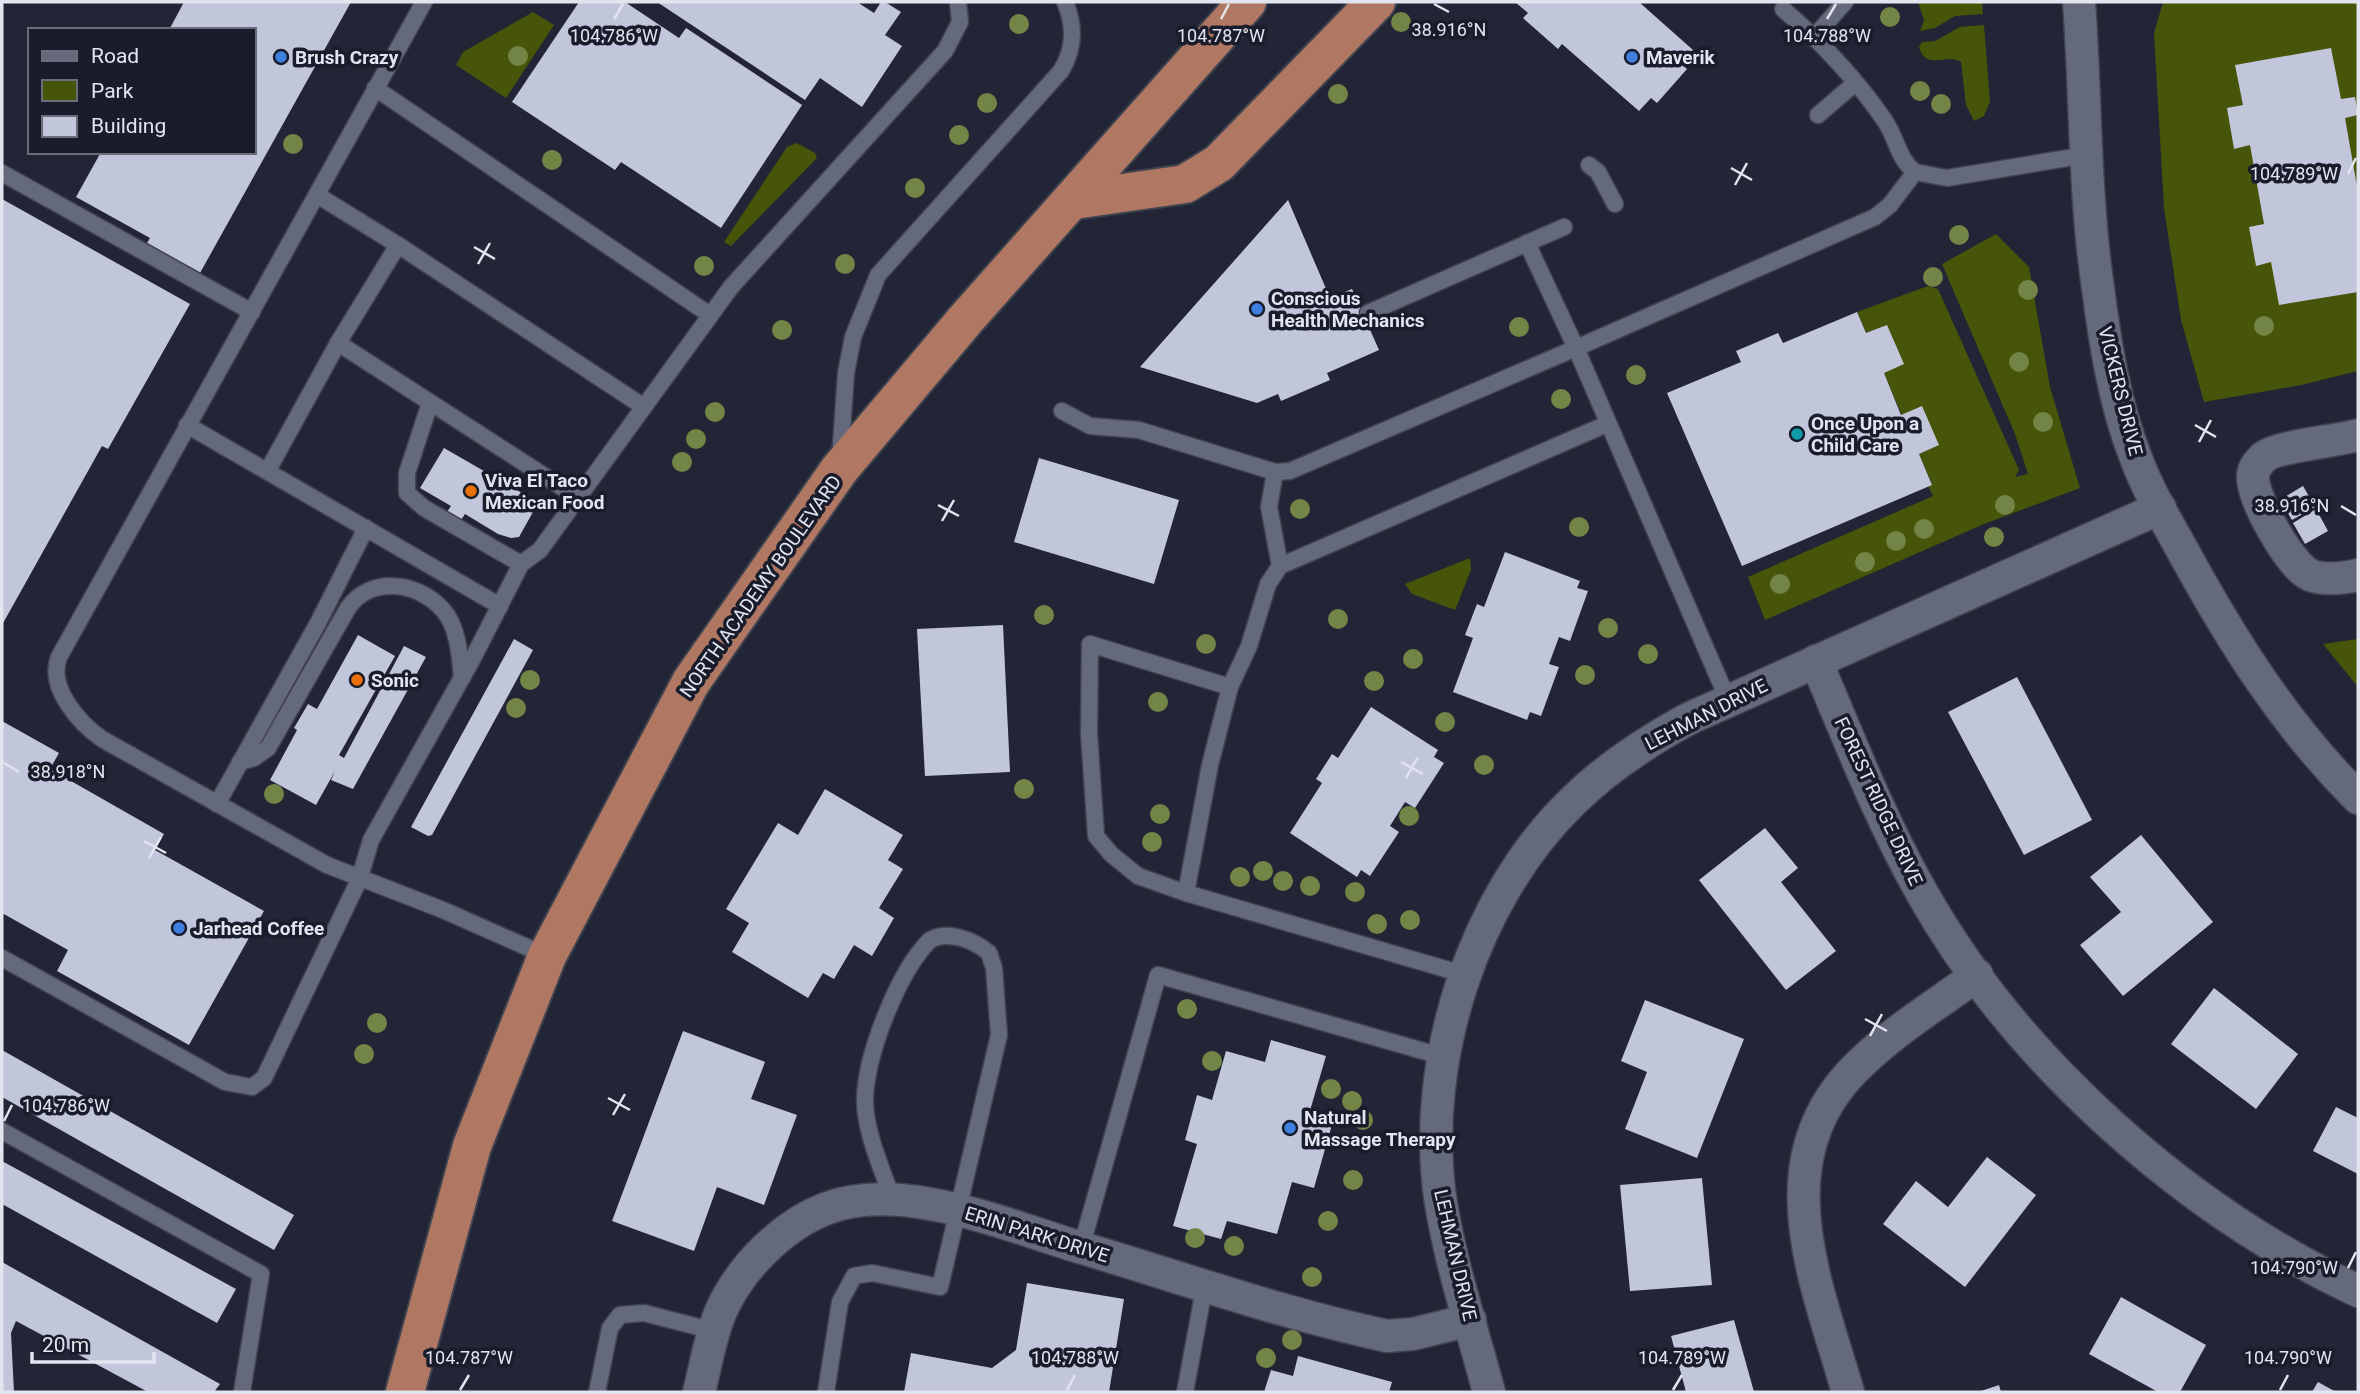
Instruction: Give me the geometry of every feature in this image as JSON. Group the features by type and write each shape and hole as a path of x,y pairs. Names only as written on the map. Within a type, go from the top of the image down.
{"highway":[{"name":"NORTH ACADEMY BOULEVARD","path":"405,1392 472,1146 547,956 691,682 839,470 966,319 1247,2"},
{"path":"1074,200 1169,187 1202,175 1219,163 1376,2"}],"street":[{"name":"VICKERS DRIVE","path":"2079,2 2086,155 2098,287 2116,384 2136,458 2160,508 2254,674 2301,736 2358,798"},
{"path":"2358,435 2272,452 2259,462 2253,477 2258,498 2293,562 2318,578 2358,575"},
{"name":"LEHMAN DRIVE","path":"1489,1392 1440,1195 1437,1113 1444,1057 1466,975 1483,930 1531,852 1571,802 1625,757 1656,736 1728,700 2160,508"},
{"name":"FOREST RIDGE DRIVE","path":"1816,661 1904,859 1949,936 2051,1064 2088,1103 2160,1167 2248,1230 2358,1292"},
{"path":"1848,1392 1804,1235 1801,1192 1810,1143 1834,1095 1861,1062 1978,975"},
{"name":"ERIN PARK DRIVE","path":"699,1392 714,1331 729,1296 741,1278 792,1226 843,1203 893,1201 955,1209 1387,1336 1413,1334 1470,1320"}],"lane":[{"path":"424,2 59,657 55,674 77,717 92,732 217,804 359,880 443,909 547,956"},
{"path":"2,958 225,1082 251,1087 268,1070 359,880 371,841 462,678 521,564 540,550 710,315 776,235 864,143 945,51 960,22 958,2"},
{"path":"839,470 846,373 853,337 869,293 878,275 1060,71 1072,43 1072,20 1065,2"},
{"path":"1814,37 1845,2"},
{"path":"1783,9 1814,37 1885,121 1902,159 1914,172 1947,178 2086,155"},
{"path":"1818,115 1854,84"},
{"path":"375,88 710,315"},
{"path":"1589,165 1598,172 1615,204"},
{"path":"1062,411 1090,426 1139,430 1275,472 1290,471 1875,217 1890,205 1914,172"},
{"path":"2,173 252,313"},
{"path":"317,195 398,244 644,407"},
{"path":"1368,313 1564,227"},
{"path":"1527,243 1576,348 1728,700"},
{"path":"268,471 338,343 398,244"},
{"path":"338,343 577,497"},
{"path":"430,403 407,473 407,493 424,508 521,564"},
{"path":"1186,893 1210,765 1230,687 1249,646 1268,584 1280,566 1608,424"},
{"path":"187,425 500,606"},
{"path":"1275,472 1269,507 1280,566"},
{"path":"217,804 366,528"},
{"path":"240,762 254,758 268,748 348,608 362,592 382,585 402,586 423,595 443,610 453,627 462,678"},
{"path":"1230,687 1090,644 1089,733 1096,836 1111,854 1138,876 1186,893 1466,975"},
{"path":"826,1392 840,1302 848,1282 854,1276 872,1273 940,1287 955,1209 995,1049 999,1016 989,953 974,943 951,936 930,940 901,981 877,1045 869,1077 867,1115 893,1201"},
{"path":"1081,1248 1158,975 1444,1057"},
{"path":"2,1131 261,1274 242,1392"},
{"path":"1185,1392 1205,1284"},
{"path":"597,1392 610,1328 620,1315 644,1313 714,1331"}],"green space":[{"path":"1918,2 1982,2 1983,14 1955,16 1935,28 1920,31 1924,20"},
{"path":"2163,2 2358,2 2358,371 2301,385 2204,402 2181,320 2164,208 2154,33"},
{"path":"533,12 554,25 506,98 456,65 463,52"},
{"path":"1984,25 1990,101 1984,116 1974,121 1966,105 1961,62 1950,59 1932,60 1922,54 1919,47 1922,42 1935,41 1960,27"},
{"path":"797,143 815,153 817,158 731,246 724,242 787,147"},
{"path":"1996,234 2029,267 2050,387 2080,488 1984,524 1765,620 1748,577 1933,496 1928,486 1932,484 1857,312 1928,286 1938,289 2019,470 2015,477 2028,474 2015,434 1942,264"},
{"path":"1470,558 1471,570 1455,610 1412,594 1405,584"},
{"path":"2358,639 2358,687 2323,644"}],"building":[{"path":"184,2 351,2 200,273 147,243 150,238 76,197 100,154 256,154 256,28 170,28"},
{"path":"579,2 625,2 679,38 686,28 802,105 721,228 621,162 615,170 512,102"},
{"path":"657,2 857,2 874,13 881,2 885,2 901,12 885,35 902,46 862,107 820,78 805,100"},
{"name":"Maverik","path":"1515,2 1639,2 1693,50 1681,63 1687,69 1657,103 1651,98 1639,111 1562,44 1558,49 1523,18 1528,13"},
{"path":"2331,48 2341,99 2355,97 2358,115 2345,118 2358,192 2358,292 2279,305 2271,262 2256,266 2249,227 2264,224 2250,145 2234,149 2227,108 2243,105 2235,65"},
{"path":"2,199 190,304 108,449 102,446 2,625"},
{"path":"1288,200 1330,298 1352,289 1379,350 1327,373 1330,380 1281,401 1278,394 1257,403 1140,367"},
{"name":"Once Upon a Child Care","path":"1857,312 1866,333 1887,325 1904,364 1884,373 1901,415 1922,406 1939,445 1919,454 1932,485 1742,566 1667,393 1741,362 1736,351 1778,333 1783,343"},
{"name":"Viva El Taco Mexican Food","path":"444,448 522,493 533,503 533,512 519,537 511,538 498,534 465,514 461,520 447,512 451,506 420,488"},
{"path":"1039,458 1179,500 1154,584 1014,542"},
{"path":"2303,486 2315,507 2292,520 2280,500"},
{"path":"2316,509 2328,531 2305,544 2293,523"},
{"path":"1505,552 1580,581 1577,588 1588,591 1570,641 1559,637 1549,664 1559,667 1541,716 1530,712 1527,720 1453,692 1473,638 1465,635 1477,604 1484,607"},
{"path":"1003,625 1010,772 925,776 917,629"},
{"path":"358,635 395,656 339,755 344,758 404,646 426,657 353,789 331,780 335,771 316,805 270,780 308,704 317,709"},
{"path":"514,639 533,650 432,835 428,836 411,827"},
{"path":"2017,677 2092,820 2024,855 1948,712"},
{"path":"1371,707 1438,750 1434,757 1444,763 1415,808 1405,802 1390,826 1399,832 1370,876 1361,870 1357,877 1290,833 1322,783 1316,779 1332,754 1338,758"},
{"path":"2,721 59,753 50,769 164,834 155,850 264,911 189,1045 57,971 68,950 2,913"},
{"path":"825,789 903,835 888,860 903,869 879,908 894,918 872,956 854,945 834,979 823,973 808,998 732,952 749,923 726,909 778,823 798,835"},
{"path":"1765,828 1798,868 1781,882 1836,951 1786,990 1699,880"},
{"path":"2141,835 2213,922 2123,996 2080,945 2121,912 2090,877"},
{"path":"2214,988 2298,1054 2256,1109 2171,1044"},
{"path":"1645,1000 1744,1039 1697,1158 1625,1129 1647,1072 1621,1061"},
{"path":"683,1031 765,1062 751,1099 797,1115 764,1205 717,1187 694,1251 612,1221"},
{"path":"1271,1040 1326,1056 1309,1114 1333,1121 1314,1188 1292,1182 1277,1234 1227,1221 1221,1239 1173,1226 1197,1144 1185,1140 1197,1095 1212,1100 1226,1051 1265,1062"},
{"path":"2,1050 294,1215 274,1250 2,1097"},
{"path":"2336,1107 2358,1118 2358,1174 2313,1151"},
{"path":"1987,1157 2036,1195 1965,1287 1883,1224 1916,1181 1948,1207"},
{"path":"2,1161 236,1289 217,1323 2,1204"},
{"path":"1702,1178 1712,1285 1630,1291 1620,1185"},
{"path":"2,1262 220,1384 214,1392 148,1392 16,1321 11,1333 14,1392 2,1392"},
{"path":"1027,1283 1124,1299 1109,1392 904,1392 911,1353 992,1368 1016,1350"},
{"path":"2121,1297 2206,1345 2180,1392 2158,1392 2089,1354"},
{"path":"1734,1320 1754,1392 1686,1392 1671,1336"},
{"path":"1298,1356 1392,1382 1389,1392 1264,1392 1271,1370 1293,1376"},
{"path":"2318,1382 2336,1392 2312,1392"},
{"path":"1999,1385 2001,1392 1978,1392"}],"place":[{"name":"Brush Crazy","path":"281,57"},
{"name":"Maverik","path":"1632,57"},
{"name":"Conscious Health Mechanics","path":"1257,309"},
{"name":"Once Upon a Child Care","path":"1797,434"},
{"name":"Viva El Taco Mexican Food","path":"471,491"},
{"name":"Sonic","path":"357,680"},
{"name":"Jarhead Coffee","path":"179,928"},
{"name":"Natural Massage Therapy","path":"1290,1128"}]}
